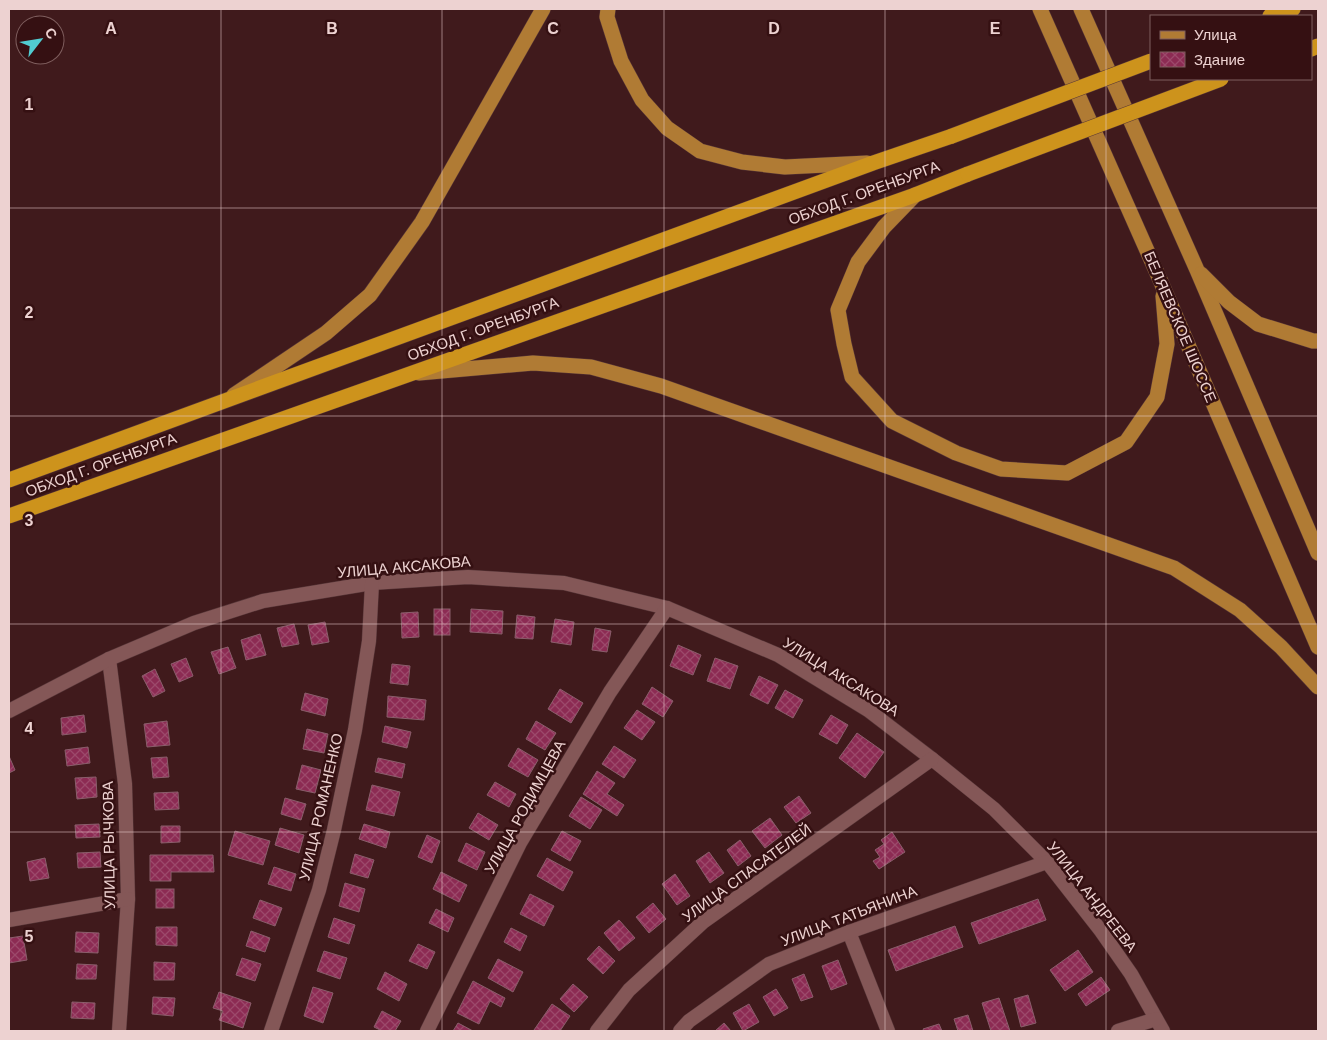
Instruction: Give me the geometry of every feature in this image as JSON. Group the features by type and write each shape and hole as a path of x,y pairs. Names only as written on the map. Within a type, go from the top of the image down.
{"highway":[{"path":"1273,15 1293,9"},
{"name":"ОБХОД Г. ОРЕНБУРГА","path":"9,480 873,163 952,136 1150,61"},
{"name":"ОБХОД Г. ОРЕНБУРГА","path":"9,516 916,194 1218,80"}],"main road":[{"path":"224,402 326,333 370,295 422,222 543,9"},
{"path":"608,9 608,17 621,61 642,100 667,128 700,151 742,162 785,168 873,163"},
{"name":"БЕЛЯЕВСКОЕ ШОССЕ","path":"1040,9 1161,282 1318,647"},
{"path":"1081,9 1197,270 1318,554"},
{"path":"916,194 884,226 858,262 838,310 852,377 892,421 965,456 1001,469 1067,472 1126,442 1157,397 1167,344 1161,282"},
{"path":"1197,270 1230,302 1258,324 1318,341"},
{"path":"408,374 533,363 591,367 661,386 1174,568 1240,610 1281,647 1318,687"}],"street":[{"name":"УЛИЦА АКСАКОВА","path":"9,711 109,659 194,623 263,601 372,583 468,577 564,583 667,608 778,655 868,710 932,759"},
{"name":"УЛИЦА РОМАНЕНКО","path":"271,1031 319,890 334,830 356,730 369,641 372,583"},
{"name":"УЛИЦА РОДИМЦЕВА","path":"427,1031 520,843 610,692 667,608"},
{"name":"УЛИЦА РЫЧКОВА","path":"109,659 125,784 128,899 119,1031"},
{"name":"УЛИЦА АНДРЕЕВА","path":"932,759 994,809 1047,862 1106,938 1131,974 1160,1025"},
{"name":"УЛИЦА СПАСАТЕЛЕЙ","path":"597,1031 628,990 703,922 932,759"},
{"name":"УЛИЦА ТАТЬЯНИНА","path":"680,1031 688,1021 769,964 849,932 1047,862"},
{"path":"9,920 128,899"},
{"path":"849,932 888,1031"},
{"path":"1118,1031 1160,1025"}],"building":[{"path":"434,609 450,609 450,635 434,635"},
{"path":"471,609 503,611 502,634 470,632"},
{"path":"418,612 419,637 402,638 401,613"},
{"path":"517,615 535,617 533,639 515,638"},
{"path":"555,619 574,622 571,645 551,642"},
{"path":"325,622 329,642 312,645 308,625"},
{"path":"294,624 299,644 282,647 277,628"},
{"path":"595,628 611,631 607,652 592,650"},
{"path":"260,634 266,655 246,660 241,640"},
{"path":"678,645 701,655 693,675 670,666"},
{"path":"228,647 236,668 219,674 211,652"},
{"path":"186,658 193,676 179,682 171,664"},
{"path":"715,658 738,666 730,689 707,681"},
{"path":"392,664 410,666 408,685 390,683"},
{"path":"155,669 165,691 153,697 142,676"},
{"path":"759,676 778,685 768,704 750,695"},
{"path":"652,687 673,701 663,717 642,704"},
{"path":"560,689 583,703 571,723 548,709"},
{"path":"785,690 803,700 793,718 775,708"},
{"path":"305,693 328,699 325,716 301,710"},
{"path":"388,696 426,700 424,720 387,717"},
{"path":"637,710 655,722 642,740 624,728"},
{"path":"84,715 86,732 62,735 61,718"},
{"path":"831,715 848,725 837,744 819,734"},
{"path":"167,721 170,745 147,747 144,724"},
{"path":"536,721 556,733 545,750 526,739"},
{"path":"385,726 411,732 407,748 382,742"},
{"path":"307,729 328,734 324,753 303,749"},
{"path":"857,733 884,752 865,778 839,758"},
{"path":"614,746 636,760 624,778 602,764"},
{"path":"88,747 90,763 67,766 65,750"},
{"path":"518,748 538,760 528,777 508,766"},
{"path":"9,756 15,770 9,773"},
{"path":"167,757 169,777 153,778 151,758"},
{"path":"378,758 405,764 402,778 375,772"},
{"path":"302,765 321,770 315,793 296,789"},
{"path":"597,771 615,783 607,794 624,805 617,816 583,794"},
{"path":"96,777 97,797 77,799 75,778"},
{"path":"495,782 516,794 509,807 487,795"},
{"path":"372,785 400,792 394,816 366,810"},
{"path":"178,792 179,809 155,810 154,793"},
{"path":"799,796 811,813 796,823 784,807"},
{"path":"581,797 602,810 590,829 569,816"},
{"path":"285,798 306,804 301,820 281,814"},
{"path":"478,813 498,825 489,840 469,828"},
{"path":"770,818 782,835 765,848 752,831"},
{"path":"99,824 100,837 76,838 75,825"},
{"path":"364,824 390,832 386,848 359,839"},
{"path":"161,826 180,826 180,842 161,843"},
{"path":"280,828 304,835 299,853 275,845"},
{"path":"235,831 270,841 263,865 228,855"},
{"path":"562,831 581,841 570,861 551,850"},
{"path":"892,832 905,852 879,869 873,861 880,857 875,850 884,844 881,840"},
{"path":"427,835 440,841 432,863 418,857"},
{"path":"740,840 751,856 738,866 727,850"},
{"path":"466,843 485,852 477,870 458,861"},
{"path":"100,852 101,867 78,868 77,853"},
{"path":"709,852 724,873 710,883 696,861"},
{"path":"355,854 374,860 368,878 350,873"},
{"path":"150,855 213,855 214,872 171,872 171,881 150,881"},
{"path":"45,858 49,878 30,881 27,862"},
{"path":"547,858 573,872 563,891 537,876"},
{"path":"274,867 296,874 291,891 268,884"},
{"path":"441,872 467,885 459,902 433,889"},
{"path":"675,874 690,896 677,905 662,884"},
{"path":"345,883 365,889 359,912 339,906"},
{"path":"156,889 174,889 174,908 156,908"},
{"path":"530,894 554,906 544,926 520,914"},
{"path":"1038,899 1046,920 979,944 971,923"},
{"path":"260,900 282,908 275,926 253,918"},
{"path":"653,903 666,919 649,933 636,917"},
{"path":"436,909 454,918 448,932 429,923"},
{"path":"334,918 355,925 349,944 328,937"},
{"path":"619,920 635,938 619,951 604,933"},
{"path":"955,926 963,947 896,971 888,950"},
{"path":"156,927 177,927 177,946 156,945"},
{"path":"511,928 527,936 520,951 504,942"},
{"path":"251,931 270,938 265,952 246,946"},
{"path":"76,932 99,933 98,953 75,952"},
{"path":"23,936 27,960 9,963 9,938"},
{"path":"418,944 435,952 427,969 409,961"},
{"path":"599,946 615,961 603,974 587,959"},
{"path":"1078,950 1093,972 1065,991 1050,970"},
{"path":"324,951 347,958 340,979 317,971"},
{"path":"242,958 261,964 255,981 236,975"},
{"path":"498,959 523,972 513,992 488,978"},
{"path":"838,960 847,984 831,990 822,966"},
{"path":"154,962 175,963 174,980 154,980"},
{"path":"77,964 97,965 96,979 76,979"},
{"path":"385,972 407,984 399,1001 377,989"},
{"path":"804,974 813,997 801,1001 792,979"},
{"path":"1101,977 1110,990 1086,1006 1078,994"},
{"path":"473,981 505,998 501,1007 490,1001 479,1024 457,1013"},
{"path":"573,984 588,997 574,1012 560,999"},
{"path":"313,987 333,993 323,1023 304,1016"},
{"path":"776,989 788,1008 774,1016 763,997"},
{"path":"219,992 251,1003 243,1028 219,1020 223,1011 213,1008"},
{"path":"1028,995 1036,1023 1021,1027 1014,999"},
{"path":"153,997 175,998 173,1016 152,1014"},
{"path":"999,998 1010,1031 991,1031 982,1003"},
{"path":"72,1002 95,1003 94,1019 71,1018"},
{"path":"552,1004 570,1016 560,1031 534,1030"},
{"path":"749,1004 759,1022 743,1031 733,1013"},
{"path":"382,1011 401,1021 395,1031 382,1031 374,1027"},
{"path":"968,1015 973,1031 958,1031 954,1019"},
{"path":"458,1023 473,1031 453,1031"},
{"path":"724,1023 731,1031 715,1031"},
{"path":"939,1024 942,1031 924,1031 923,1029"}]}
